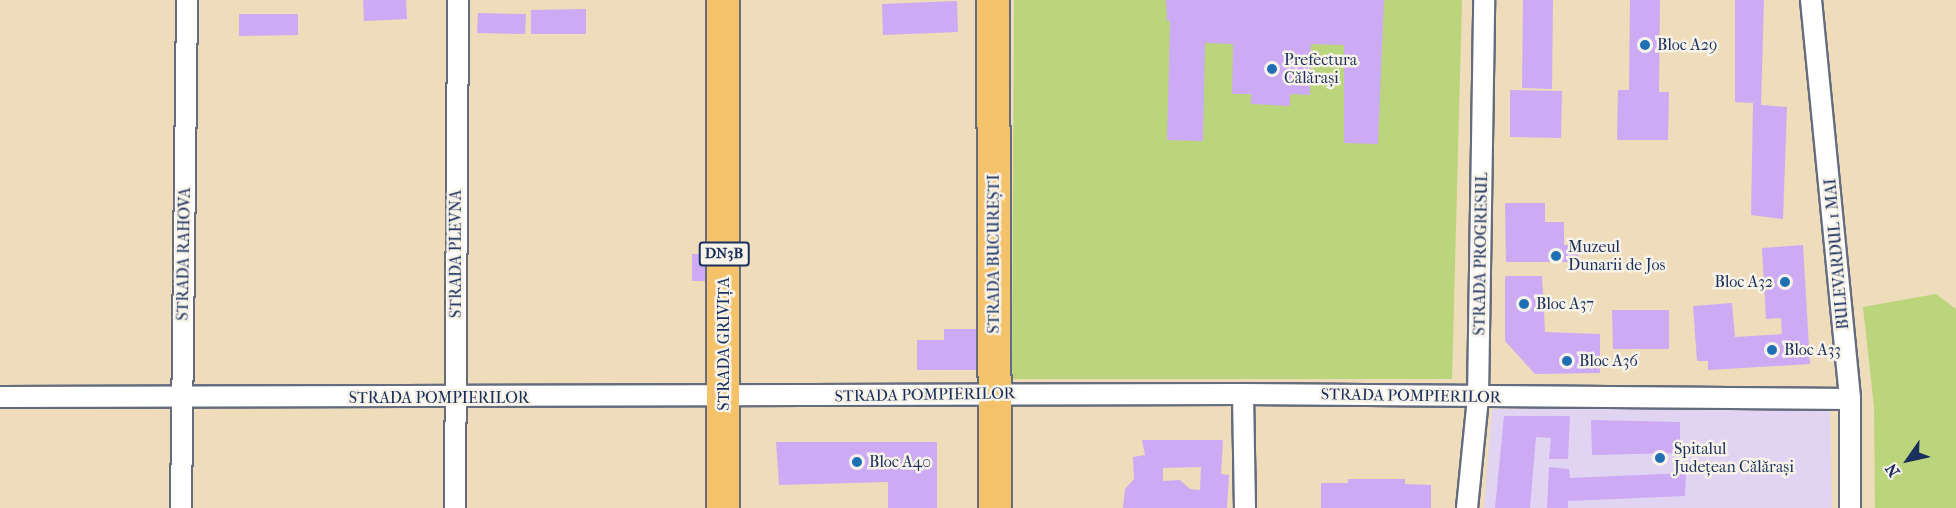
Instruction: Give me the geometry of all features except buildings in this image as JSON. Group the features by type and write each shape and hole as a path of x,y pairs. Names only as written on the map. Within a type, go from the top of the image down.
{"main road":[{"name":"STRADA GRIVIȚA","path":"723,0 723,508"},
{"name":"STRADA BUCUREȘTI","path":"993,0 995,508"}],"street":[{"name":"STRADA RAHOVA","path":"181,508 187,0"},
{"name":"STRADA PLEVNA","path":"455,508 458,0"},
{"name":"STRADA PROGRESUL","path":"1467,508 1478,397 1484,0"},
{"name":"BULEVARDUL 1 MAI","path":"1811,0 1850,399 1850,508"},
{"name":"STRADA POMPIERILOR","path":"0,397 455,399 1243,394 1850,399"},
{"path":"1243,394 1245,508"}],"shaded area":[{"name":"Spitalul Județean Călărași","path":"1830,405 1832,508 1484,508 1492,409"}],"green space":[{"path":"1014,0 1462,0 1452,379 1012,379"},
{"path":"1936,294 1956,309 1956,508 1875,508 1874,407 1863,307"}],"place":[{"name":"Bloc A29","path":"1645,45"},
{"name":"Prefectura Călărași","path":"1272,69"},
{"name":"Muzeul Dunarii de Jos","path":"1556,256"},
{"name":"Bloc A32","path":"1785,282"},
{"name":"Bloc A37","path":"1524,304"},
{"name":"Bloc A33","path":"1772,350"},
{"name":"Bloc A36","path":"1567,361"},
{"name":"Spitalul Județean Călărași","path":"1660,458"},
{"name":"Bloc A40","path":"857,462"}]}
